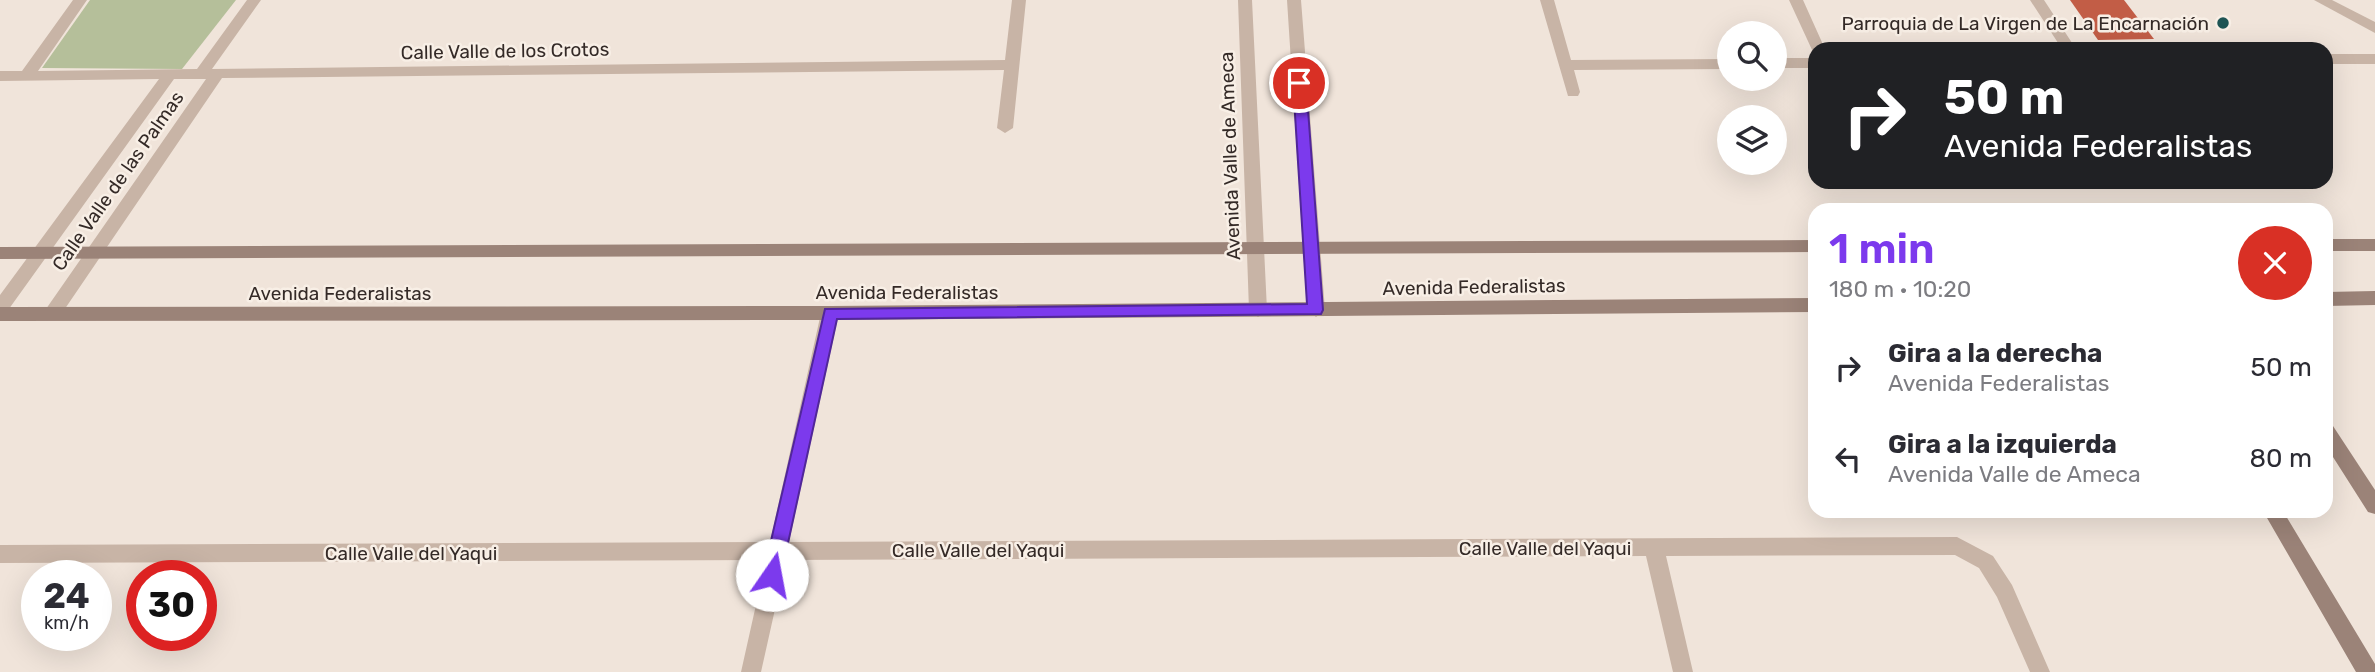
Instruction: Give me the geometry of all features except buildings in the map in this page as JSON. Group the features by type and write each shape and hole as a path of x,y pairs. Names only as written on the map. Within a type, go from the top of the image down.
{"street":[{"path":"27,75 80,0"},
{"name":"Calle Valle de las Palmas","path":"201,74 254,0"},
{"path":"1005,128 1019,0"},
{"name":"Avenida Valle de Ameca","path":"1245,0 1258,310"},
{"path":"1294,0 1316,310"},
{"path":"1547,0 1573,92"},
{"path":"1796,0 1815,42"},
{"path":"2037,0 2064,42"},
{"path":"2321,0 2375,28"},
{"path":"2333,59 2374,60"},
{"path":"1787,63 1808,63"},
{"path":"1566,65 1717,64"},
{"name":"Calle Valle de los Crotos","path":"0,76 1011,65"},
{"name":"Calle Valle de las Palmas","path":"0,308 171,73"},
{"name":"Calle Valle de las Palmas","path":"52,314 219,73"},
{"path":"2333,245 2375,245"},
{"name":"Avenida Federalistas","path":"0,253 1808,246"},
{"path":"2333,299 2375,298"},
{"name":"Avenida Federalistas","path":"0,314 830,313 1808,304"},
{"path":"751,672 830,313"},
{"path":"2333,442 2375,506"},
{"path":"2277,518 2368,672"},
{"name":"Calle Valle del Yaqui","path":"0,554 1957,546 1986,562 2005,591 2040,672"},
{"path":"1654,547 1683,672"}],"green space":[{"path":"90,0 236,0 182,69 42,68"}],"place":[{"name":"Parroquia de La Virgen de La Encarnación","path":"2223,23"}],"route":[{"path":"772,575 830,313 1316,310 1299,83"}]}
